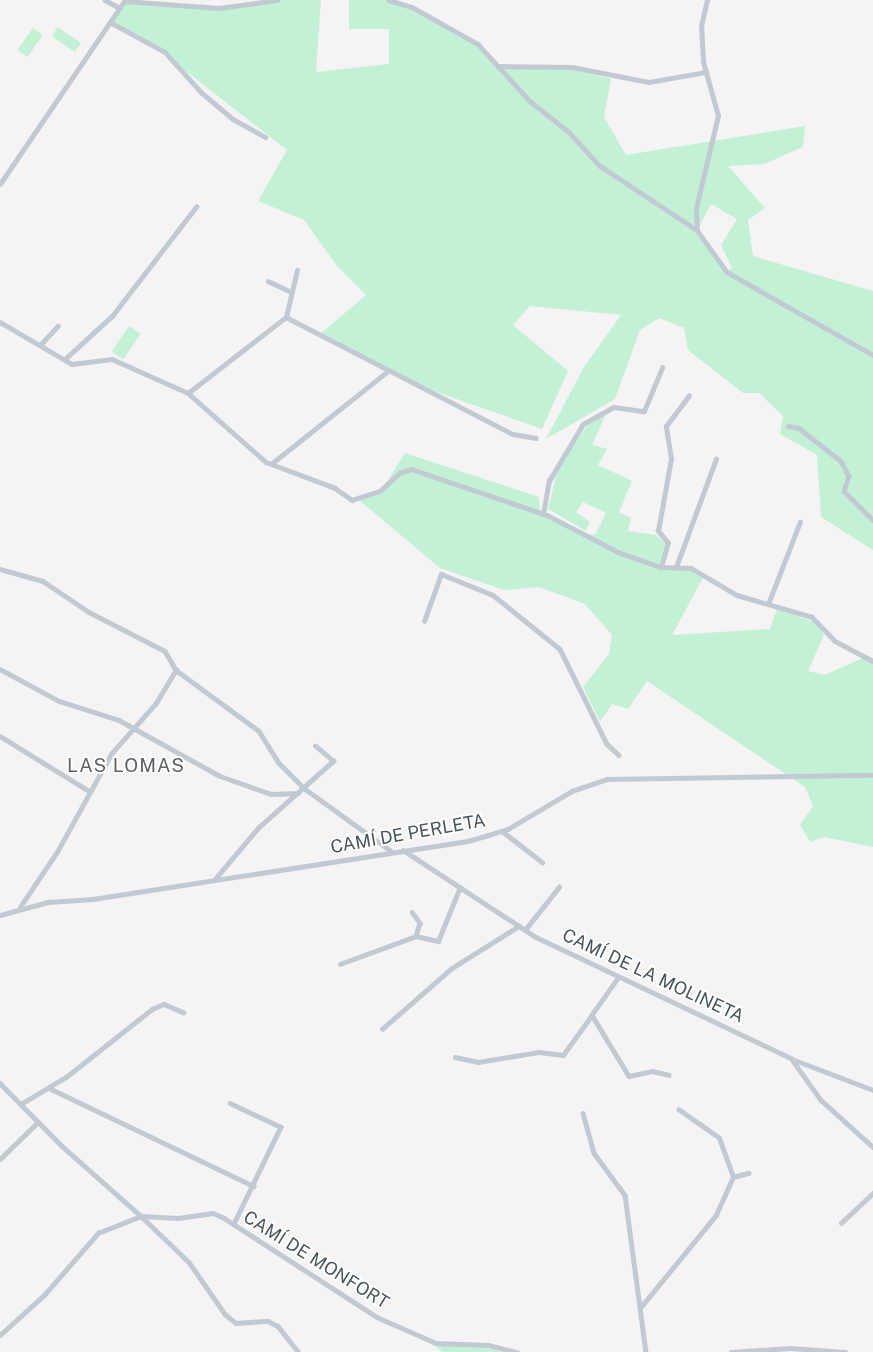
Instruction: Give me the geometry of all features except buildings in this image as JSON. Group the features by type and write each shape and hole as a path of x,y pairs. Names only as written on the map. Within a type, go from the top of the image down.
{"street":[{"path":"105,0 120,8"},
{"path":"0,184 125,0 219,8 277,0"},
{"path":"389,0 412,7 478,44 599,165 697,230 727,272 873,355"},
{"path":"697,230 696,208 718,116 706,72 701,26 708,0"},
{"path":"110,22 165,52 202,93 233,119 265,137"},
{"path":"498,66 572,67 649,82 706,72"},
{"path":"65,359 112,316 196,207"},
{"path":"188,392 286,317 297,270"},
{"path":"268,281 292,292"},
{"path":"286,317 513,434 536,438"},
{"path":"0,322 65,359 87,366 112,359 188,392 271,464 335,488 352,500 380,491 399,473 411,470 543,514 620,553 661,567 676,567 705,573 737,595 812,617 835,641 873,661"},
{"path":"40,344 58,326"},
{"path":"543,514 549,481 583,424 614,407 644,411 662,368"},
{"path":"271,464 388,371"},
{"path":"661,567 668,543 658,531 671,459 666,426 689,396"},
{"path":"788,426 799,428 841,461 849,476 844,490 873,520"},
{"path":"676,567 716,459"},
{"path":"768,604 800,522"},
{"path":"0,569 43,581 89,612 154,644 173,661 176,670 259,731 278,762 304,788 391,851"},
{"path":"424,621 441,574 493,595 560,649 607,744 619,755"},
{"path":"0,669 59,701 133,728 220,776 271,794 298,793"},
{"path":"20,908 57,852 89,791 133,728 156,703 176,670"},
{"path":"0,736 89,791"},
{"path":"215,879 258,828 333,761 315,746"},
{"name":"CAMÍ DE PERLETA","path":"0,915 20,908 403,850 502,831 572,791 607,779 873,775"},
{"path":"502,831 542,862"},
{"name":"CAMÍ DE LA MOLINETA","path":"403,850 526,930 791,1058 821,1100 873,1147"},
{"path":"340,964 416,936 438,941 460,887"},
{"path":"526,930 559,887"},
{"path":"412,912 420,923 416,936"},
{"path":"382,1029 452,968 519,926"},
{"path":"455,1057 478,1062 539,1052 563,1055 620,977"},
{"path":"21,1104 49,1088 152,1010 164,1004 183,1012"},
{"path":"592,1015 629,1076 652,1071 670,1075"},
{"path":"791,1058 873,1090"},
{"path":"0,1083 38,1122 189,1262 225,1314 236,1323 268,1322 278,1326 298,1352"},
{"path":"49,1088 254,1186"},
{"path":"230,1103 280,1127 254,1186 234,1224"},
{"path":"640,1308 716,1215 734,1177 719,1138 679,1110"},
{"path":"583,1113 594,1153 626,1195 646,1352"},
{"path":"0,1159 38,1122"},
{"path":"734,1177 748,1173"},
{"path":"841,1223 873,1193"},
{"name":"CAMÍ DE MONFORT","path":"141,1216 178,1218 213,1213 234,1224 377,1317 442,1344 488,1345 517,1352"},
{"path":"0,1335 45,1294 98,1233 141,1216"},
{"path":"731,1352 845,1352"}],"green space":[{"path":"275,0 321,0 316,72 389,64 389,29 349,29 349,0 389,0 412,7 478,44 501,67 562,66 611,79 604,117 626,155 805,126 803,147 764,164 728,166 765,208 748,220 753,256 873,291 873,550 821,517 817,455 780,434 783,416 759,393 743,393 688,350 684,328 659,318 640,330 615,399 546,439 584,367 621,315 530,306 513,325 568,371 542,429 411,383 319,335 366,295 337,266 304,220 258,201 287,150 141,36 110,22 128,1 219,8","holes":["711,204 737,219 721,245 732,268 727,271 697,230"]},
{"path":"58,27 81,43 75,52 52,36"},
{"path":"33,28 43,35 27,57 18,50"},
{"path":"129,326 141,334 123,360 112,352"},
{"path":"606,414 592,445 607,449 598,465 632,481 619,512 631,518 628,531 656,535 668,545 660,569 691,568 704,576 672,635 770,629 777,609 817,623 824,635 808,671 825,675 865,657 873,661 873,847 824,837 810,842 800,825 813,806 805,787 647,681 628,709 612,704 600,722 583,687 609,654 612,635 585,604 539,587 504,590 440,568 359,500 380,493 405,453 539,497 540,513 573,532 595,535 606,513 583,502 576,512 590,522 586,531 548,509 556,476 572,446 593,418"},
{"path":"434,1345 486,1348 504,1352 442,1352"}],"district":[{"name":"LAS LOMAS","path":"126,766"}]}
